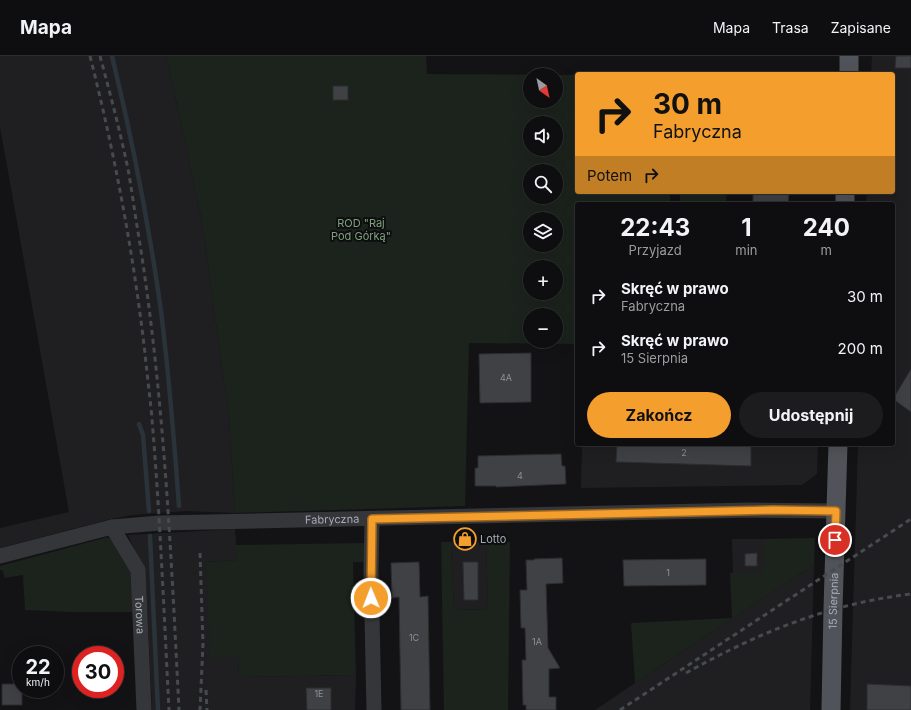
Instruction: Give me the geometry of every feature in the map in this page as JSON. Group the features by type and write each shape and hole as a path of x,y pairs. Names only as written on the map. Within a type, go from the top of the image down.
{"main road":[{"path":"849,56 849,72"},
{"name":"15 Sierpnia","path":"831,710 838,446"}],"street":[{"name":"Fabryczna","path":"0,556 112,528 135,524 169,522 773,510 836,511"},
{"path":"372,519 371,570 374,710"},
{"name":"Torowa","path":"112,528 138,570 144,710"}],"shaded area":[{"path":"0,56 166,56 202,222 229,417 235,513 186,511 133,515 111,519 0,548 0,528 69,512 0,127"},
{"path":"872,56 911,56 911,710 850,710 858,446 895,446 895,202 866,202 867,194 895,194 895,72 871,72"},
{"path":"582,446 818,446 817,474 802,485 581,488"},
{"path":"235,529 237,560 206,562 238,657 239,677 356,675 355,710 152,710 146,586 143,570 128,535"},
{"path":"732,539 763,539 763,573 733,573"},
{"path":"451,542 486,542 488,609 454,610"},
{"path":"814,565 810,710 595,710 635,683"}],"green space":[{"name":"ROD \"Raj Pod Górką\"","path":"166,56 426,56 427,74 523,75 523,108 563,108 563,75 575,75 575,194 670,194 670,202 575,202 575,344 563,344 563,308 523,308 523,344 469,343 465,506 235,513 229,417 202,222"},
{"path":"680,194 727,194 726,202 680,202"},
{"path":"108,537 123,556 131,572 133,586 133,612 25,610 23,575 5,578 2,570 0,570 0,566"},
{"path":"815,538 814,565 635,683 631,623 732,618 730,573 763,573 763,539"},
{"path":"441,542 451,542 454,610 488,609 486,542 510,542 508,710 444,710"},
{"path":"364,543 364,562 353,562 356,675 239,677 238,657 210,658 206,562 237,560 235,545"}],"building":[{"path":"896,56 911,56 911,68 895,68"},
{"path":"333,86 348,86 348,100 333,100"},
{"path":"753,194 789,194 788,202 753,202"},
{"path":"531,353 531,402 480,403 479,354"},
{"path":"911,369 911,412 895,400 895,396"},
{"path":"617,446 751,446 751,466 616,462"},
{"path":"561,454 562,466 565,466 566,484 496,487 475,486 475,468 478,468 478,456"},
{"path":"757,553 757,566 745,566 745,554"},
{"path":"562,558 563,583 546,584 548,648 560,668 549,669 549,697 556,697 556,710 526,710 526,705 523,705 522,660 526,660 525,628 521,628 520,590 527,590 526,560"},
{"path":"706,559 706,585 624,586 623,560"},
{"path":"419,562 420,597 428,596 430,710 401,710 399,597 392,598 391,563"},
{"path":"463,562 478,562 478,600 464,600"},
{"path":"2,684 12,684 12,698 22,698 22,705 2,705"},
{"path":"867,684 911,686 911,710 867,710"},
{"path":"306,688 331,688 331,710 307,710"}],"waterway":[{"path":"112,56 139,179 160,304 169,380 179,506"},
{"path":"139,424 143,435 149,511"},
{"path":"150,536 158,710"}],"railway":[{"path":"90,56 115,167 129,240 145,353 152,419 162,564 169,710"},
{"path":"100,56 128,169 148,297 161,414 179,710"},
{"path":"620,710 911,519"},
{"path":"200,553 203,644 200,710"},
{"path":"686,673 740,645 794,622 851,605 911,594"},
{"path":"206,690 207,710"}],"place":[{"name":"Lotto","path":"465,539"}],"route":[{"path":"371,598 372,519 773,510 836,511 835,540"}]}
